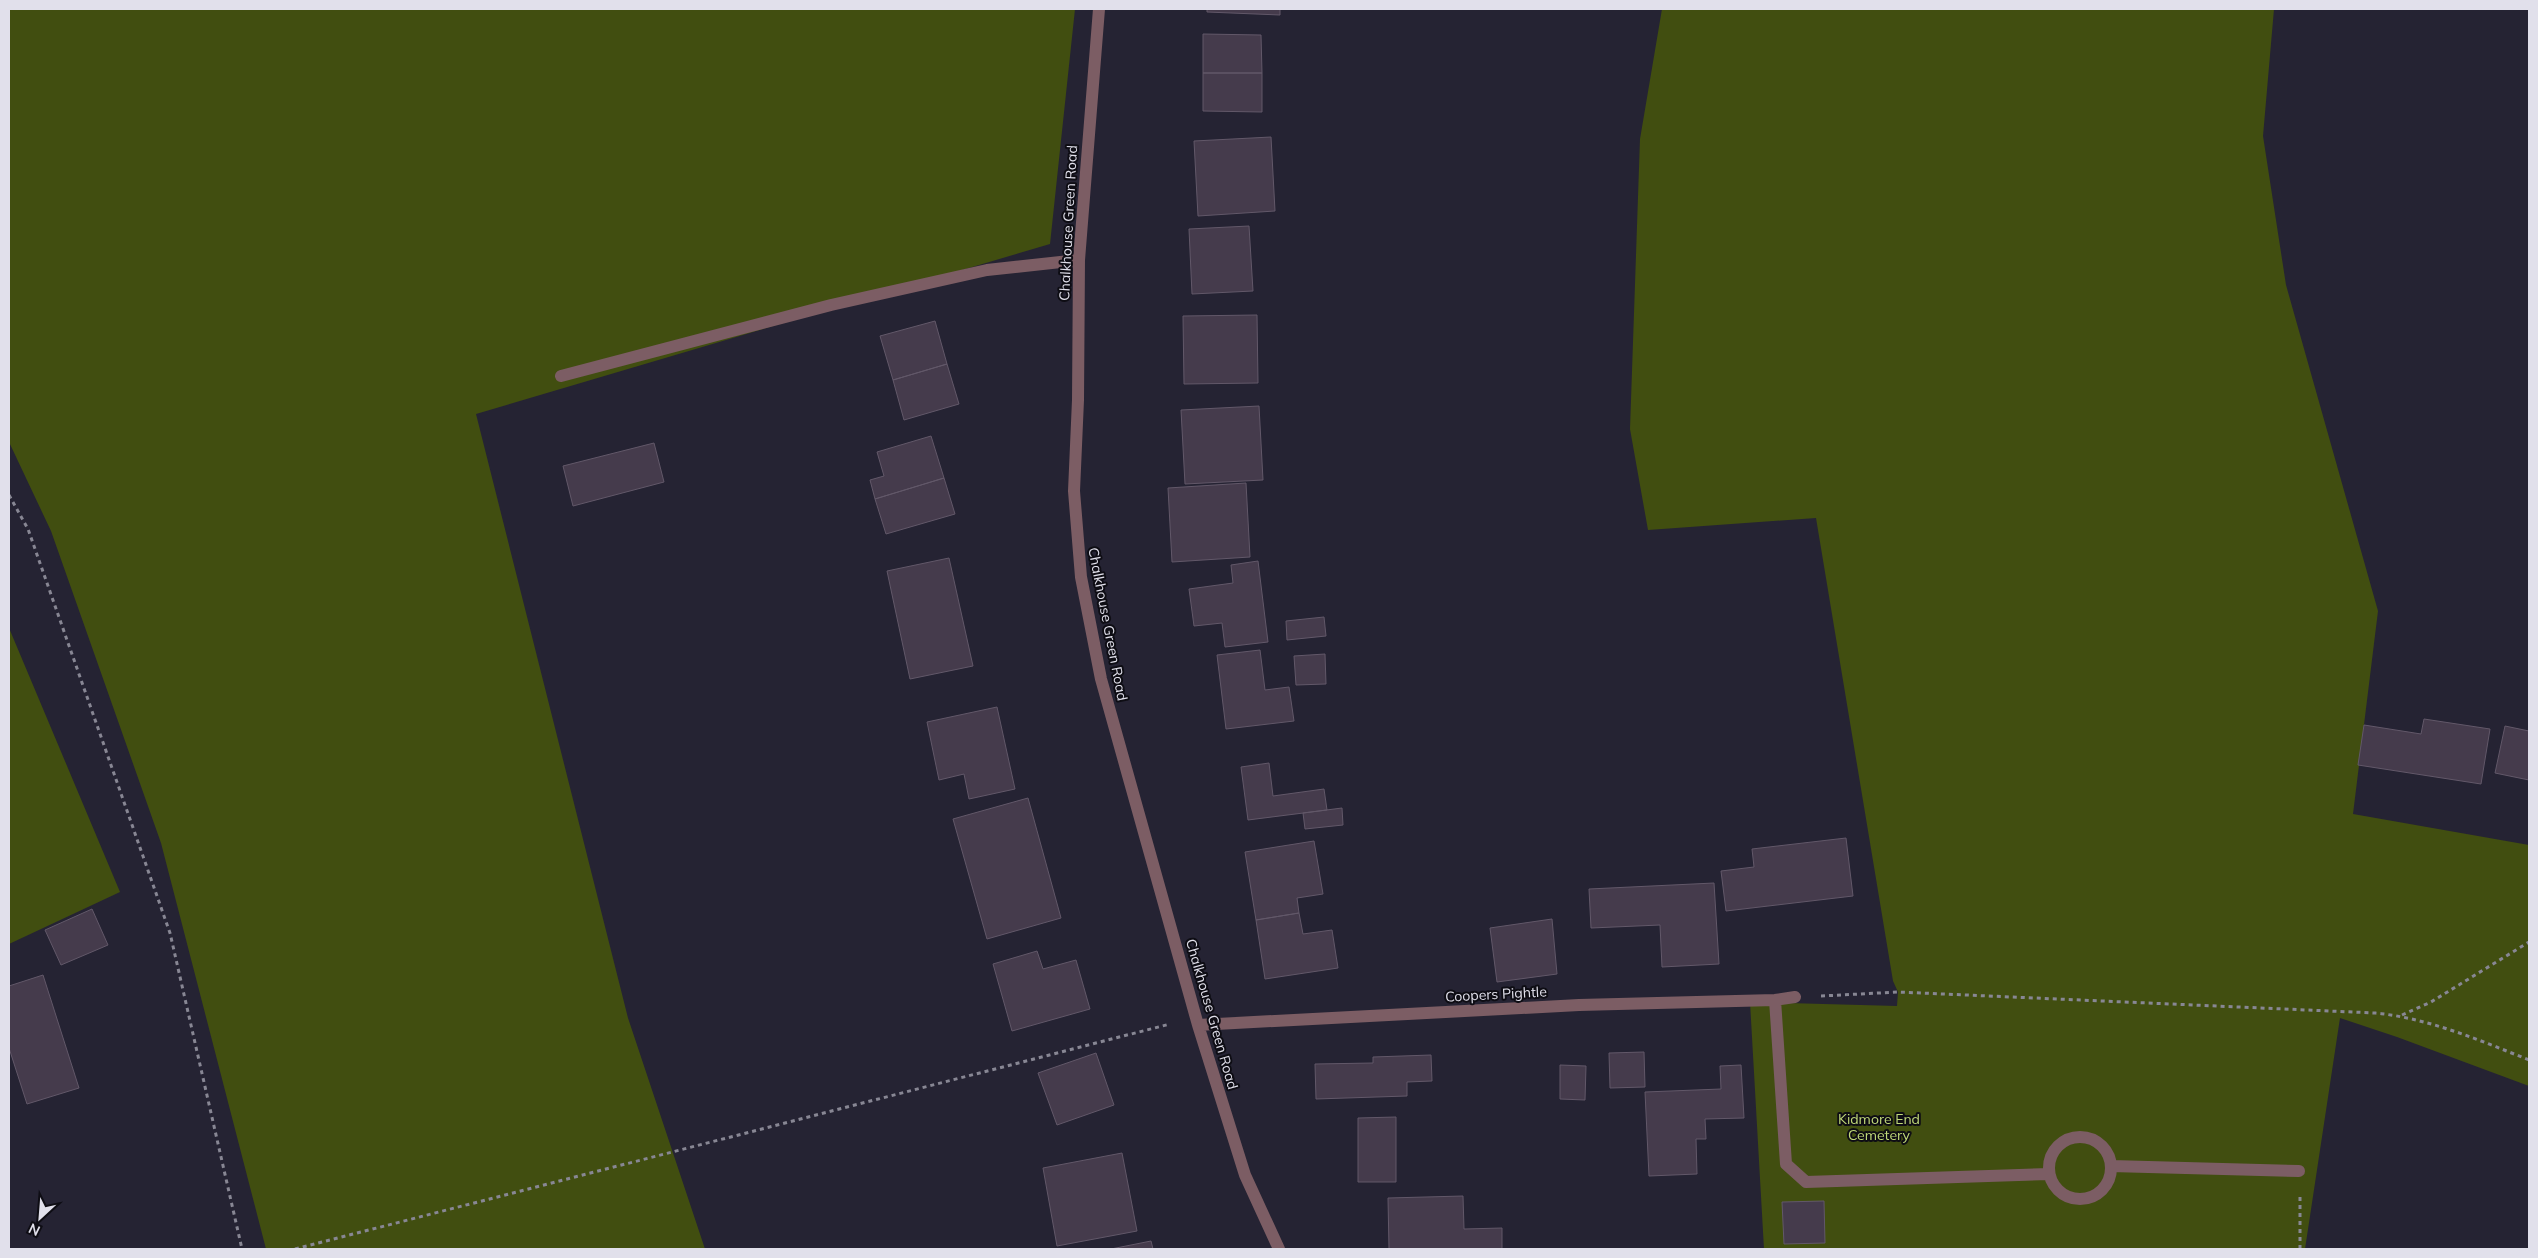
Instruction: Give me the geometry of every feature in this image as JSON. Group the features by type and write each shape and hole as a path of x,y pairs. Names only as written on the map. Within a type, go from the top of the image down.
{"street":[{"name":"Chalkhouse Green Road","path":"1099,9 1079,260 1074,492 1081,578 1101,679 1198,1025 1245,1175 1279,1249"},
{"path":"561,376 831,305 987,270 1079,260"},
{"name":"Coopers Pightle","path":"1198,1025 1579,1005 1776,1000 1795,997"},
{"path":"1776,1000 1786,1164 1806,1182 2050,1174"},
{"path":"2083,1137 2097,1142 2107,1152 2111,1166 2108,1181 2098,1193 2084,1199 2069,1197 2056,1188 2050,1174 2050,1160 2057,1147 2069,1139 2083,1137"},
{"path":"2111,1166 2299,1171"}],"path":[{"path":"9,495 28,529 170,933 242,1249"},
{"path":"2402,1016 2431,1002 2529,942"},
{"path":"1795,997 1898,992 2339,1010 2402,1016 2470,1036 2529,1060"},
{"path":"295,1249 1165,1023 1198,1025"},
{"path":"2299,1171 2300,1249"}],"green space":[{"path":"9,9 1075,9 1050,244 476,414 628,1018 705,1249 266,1249 161,843 51,531 9,442"},
{"name":"Kidmore End Cemetery","path":"1662,9 2274,9 2263,136 2286,285 2378,611 2353,814 2529,845 2529,1086 2340,1018 2305,1249 1764,1249 1750,1002 1897,1006 1898,992 1893,981 1816,518 1648,530 1630,429 1640,139"},
{"path":"9,628 120,892 9,944"}],"building":[{"path":"1207,9 1280,9 1280,15 1207,12"},
{"path":"1203,34 1261,35 1262,73 1203,73"},
{"path":"1203,73 1262,73 1262,112 1203,111"},
{"path":"1271,137 1275,211 1198,216 1194,141"},
{"path":"1249,226 1253,291 1192,294 1189,229"},
{"path":"1257,315 1258,383 1184,384 1183,316"},
{"path":"935,321 947,364 893,380 880,336"},
{"path":"947,364 959,404 904,420 893,380"},
{"path":"1259,406 1263,480 1185,484 1181,410"},
{"path":"931,436 944,478 875,499 870,480 884,476 877,452"},
{"path":"654,443 664,482 573,506 563,466"},
{"path":"944,478 955,514 886,534 875,499"},
{"path":"1246,483 1250,557 1172,562 1168,488"},
{"path":"949,558 973,666 910,679 887,571"},
{"path":"1258,561 1268,642 1225,647 1222,623 1194,626 1189,589 1233,583 1231,565"},
{"path":"1324,617 1326,636 1287,640 1286,621"},
{"path":"1260,650 1265,690 1289,687 1294,721 1226,729 1217,655"},
{"path":"1325,654 1326,684 1296,685 1294,656"},
{"path":"997,707 1015,789 969,799 964,774 939,780 927,722"},
{"path":"2424,719 2490,729 2481,784 2358,765 2364,725 2421,734"},
{"path":"2505,726 2529,731 2529,780 2495,773"},
{"path":"1269,763 1273,796 1324,789 1327,810 1248,820 1241,767"},
{"path":"1028,798 1061,918 987,939 953,819"},
{"path":"1342,808 1343,825 1305,829 1303,813"},
{"path":"1846,838 1853,896 1726,911 1721,871 1754,867 1752,849"},
{"path":"1314,841 1323,894 1297,898 1299,913 1256,920 1245,852"},
{"path":"1714,883 1719,964 1662,967 1660,925 1591,928 1589,889"},
{"path":"92,909 108,945 61,965 45,930"},
{"path":"1299,913 1303,934 1332,930 1338,968 1265,979 1256,920"},
{"path":"1552,919 1557,974 1497,982 1490,928"},
{"path":"1037,951 1043,969 1076,960 1090,1009 1012,1031 993,964"},
{"path":"43,975 79,1088 27,1104 9,1048 9,986"},
{"path":"1644,1052 1645,1087 1610,1088 1609,1053"},
{"path":"1096,1053 1114,1105 1057,1125 1038,1073"},
{"path":"1431,1055 1432,1081 1407,1082 1407,1096 1316,1099 1315,1064 1373,1063 1373,1057"},
{"path":"1560,1065 1586,1066 1585,1100 1560,1099"},
{"path":"1741,1065 1744,1118 1705,1119 1706,1139 1696,1139 1697,1174 1649,1176 1645,1092 1721,1089 1720,1066"},
{"path":"1396,1117 1396,1182 1358,1182 1358,1118"},
{"path":"1122,1153 1137,1231 1057,1246 1043,1168"},
{"path":"1463,1196 1464,1229 1502,1228 1502,1249 1389,1249 1388,1198"},
{"path":"1824,1201 1825,1243 1784,1244 1782,1202"},
{"path":"1151,1241 1153,1249 1111,1249"}]}
